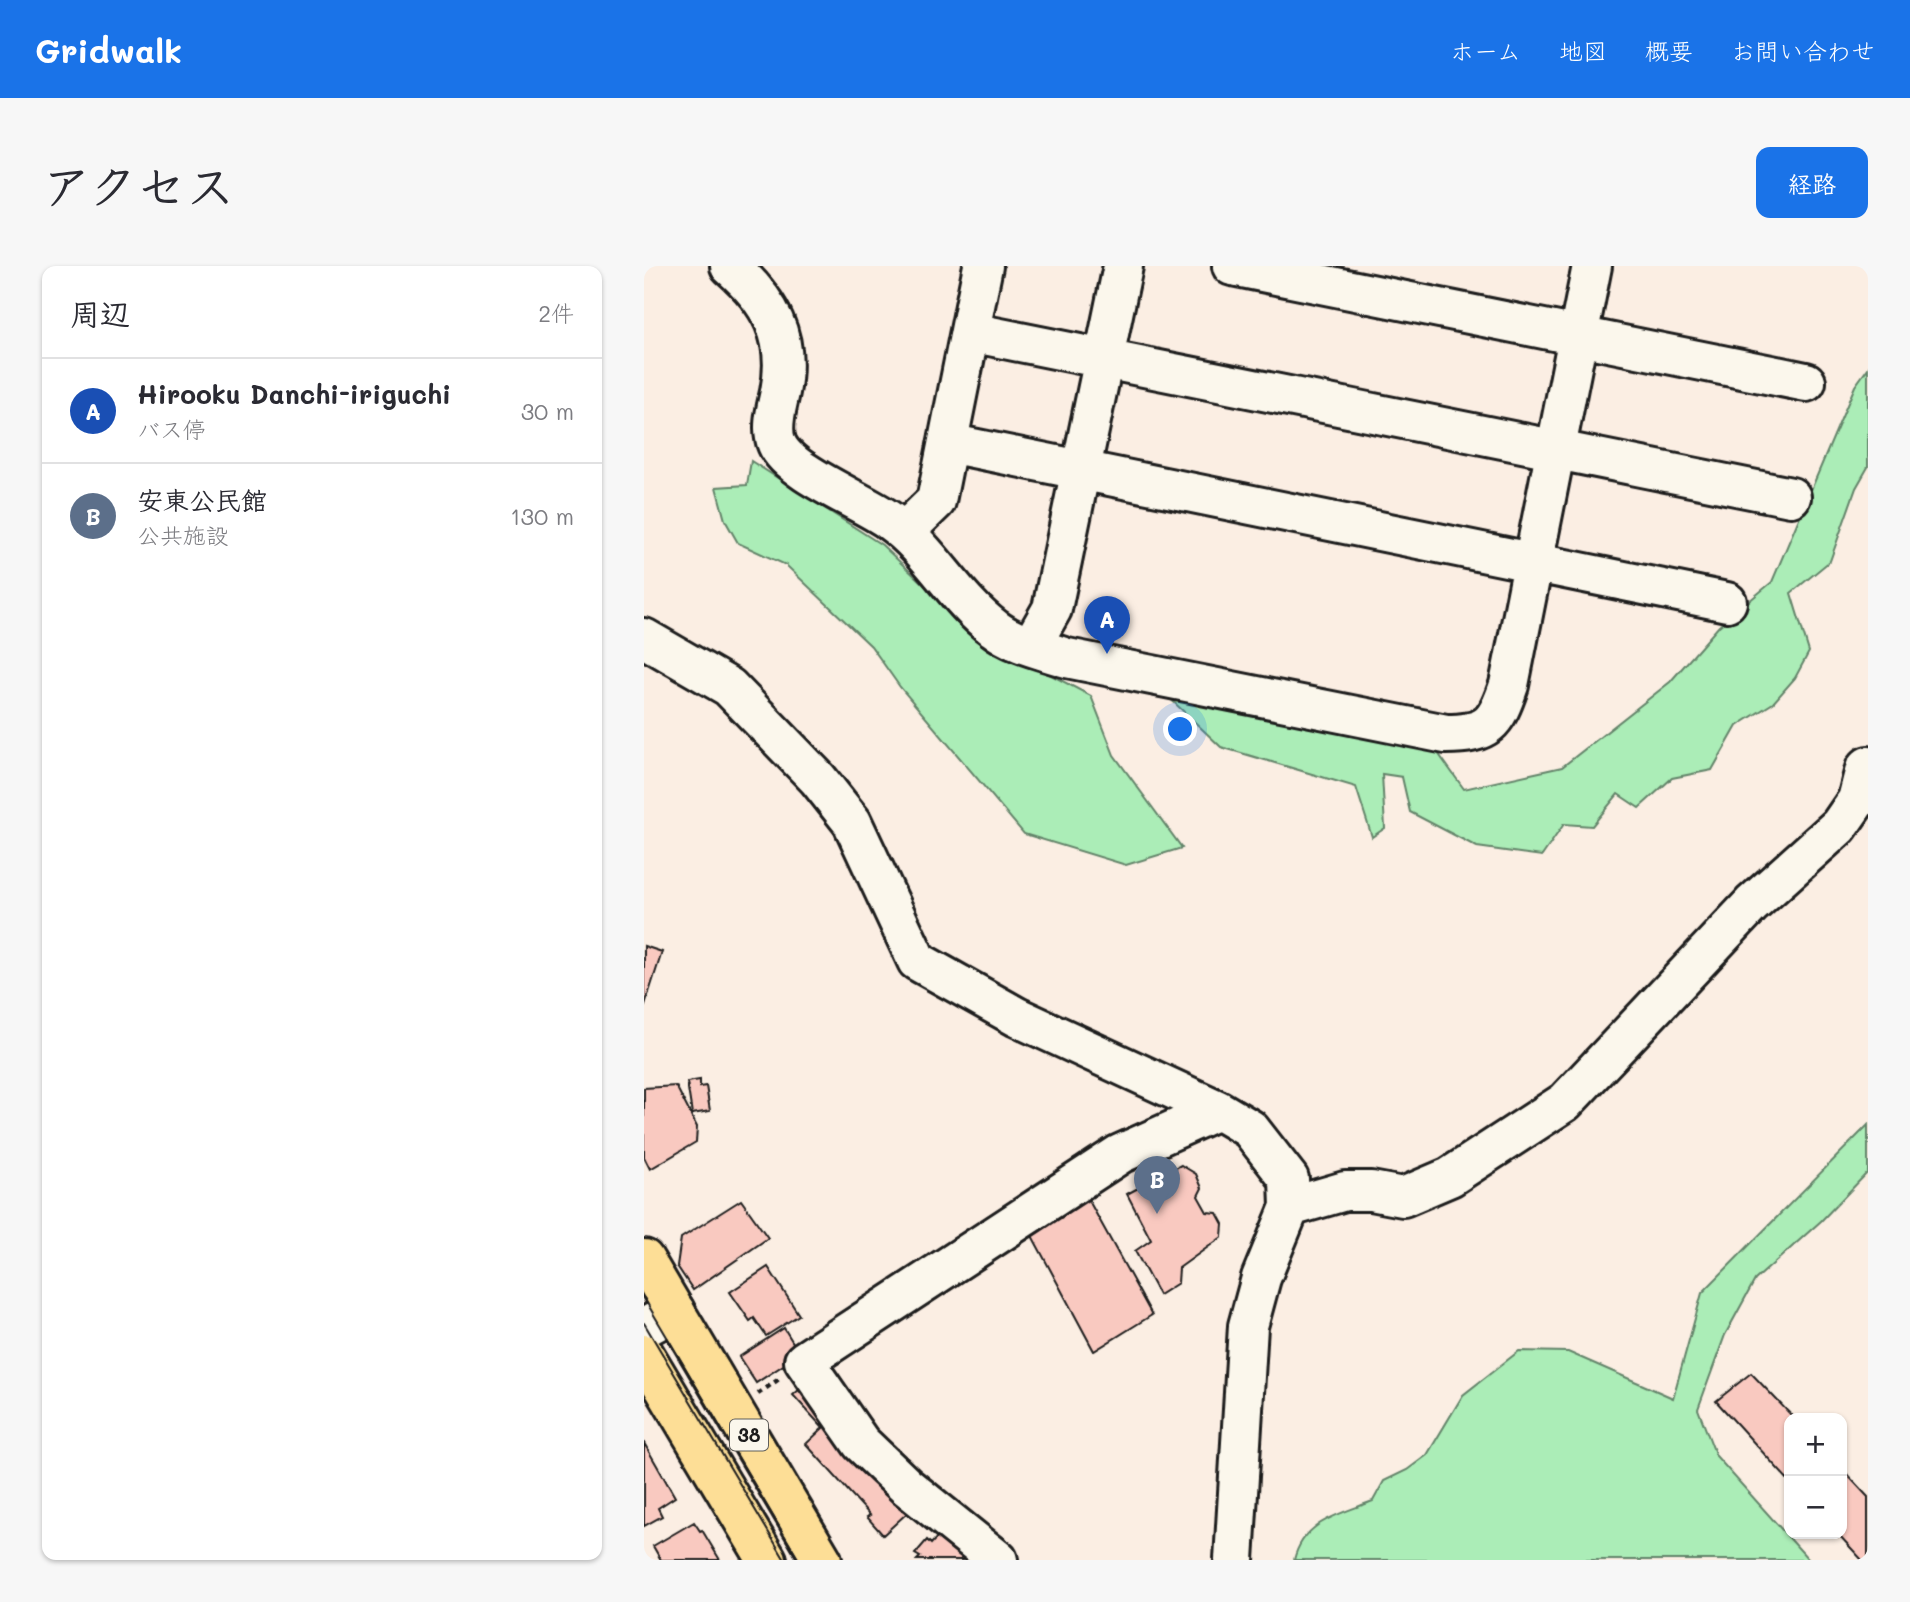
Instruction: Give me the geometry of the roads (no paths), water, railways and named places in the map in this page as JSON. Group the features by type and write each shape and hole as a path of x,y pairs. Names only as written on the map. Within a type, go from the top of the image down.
{"main road":[{"name":"38","path":"644,1259 659,1319 734,1410 822,1560"},
{"name":"38","path":"644,1354 766,1560"}],"street":[{"path":"730,266 752,286 770,311 782,340 785,363 774,419 776,443 792,464 890,521 904,532 967,603 994,629 1031,646 1068,658 1446,734 1471,734 1489,724 1501,710 1509,685 1592,266"},
{"path":"904,532 936,501 983,266"},
{"path":"1031,646 1052,610 1123,266"},
{"path":"1232,266 1806,382"},
{"path":"970,332 1791,497"},
{"path":"948,443 1727,601"},
{"path":"644,638 729,687 818,779 852,822 917,961 1017,1017 1218,1110 1250,1129 1289,1179 1290,1207 1261,1278 1248,1326 1234,1560"},
{"path":"1290,1207 1345,1191 1371,1191 1403,1197 1450,1177 1565,1102 1752,904 1839,826 1857,800 1868,766"},
{"path":"998,1560 906,1486 861,1443 804,1361 1120,1154 1218,1110"}],"tram line":[{"path":"644,1298 799,1560"},
{"path":"644,1323 785,1560"}],"place":[{"name":"Hirooku Danchi-iriguchi","path":"1107,654"},
{"name":"安東公民館","path":"1157,1214"}]}
